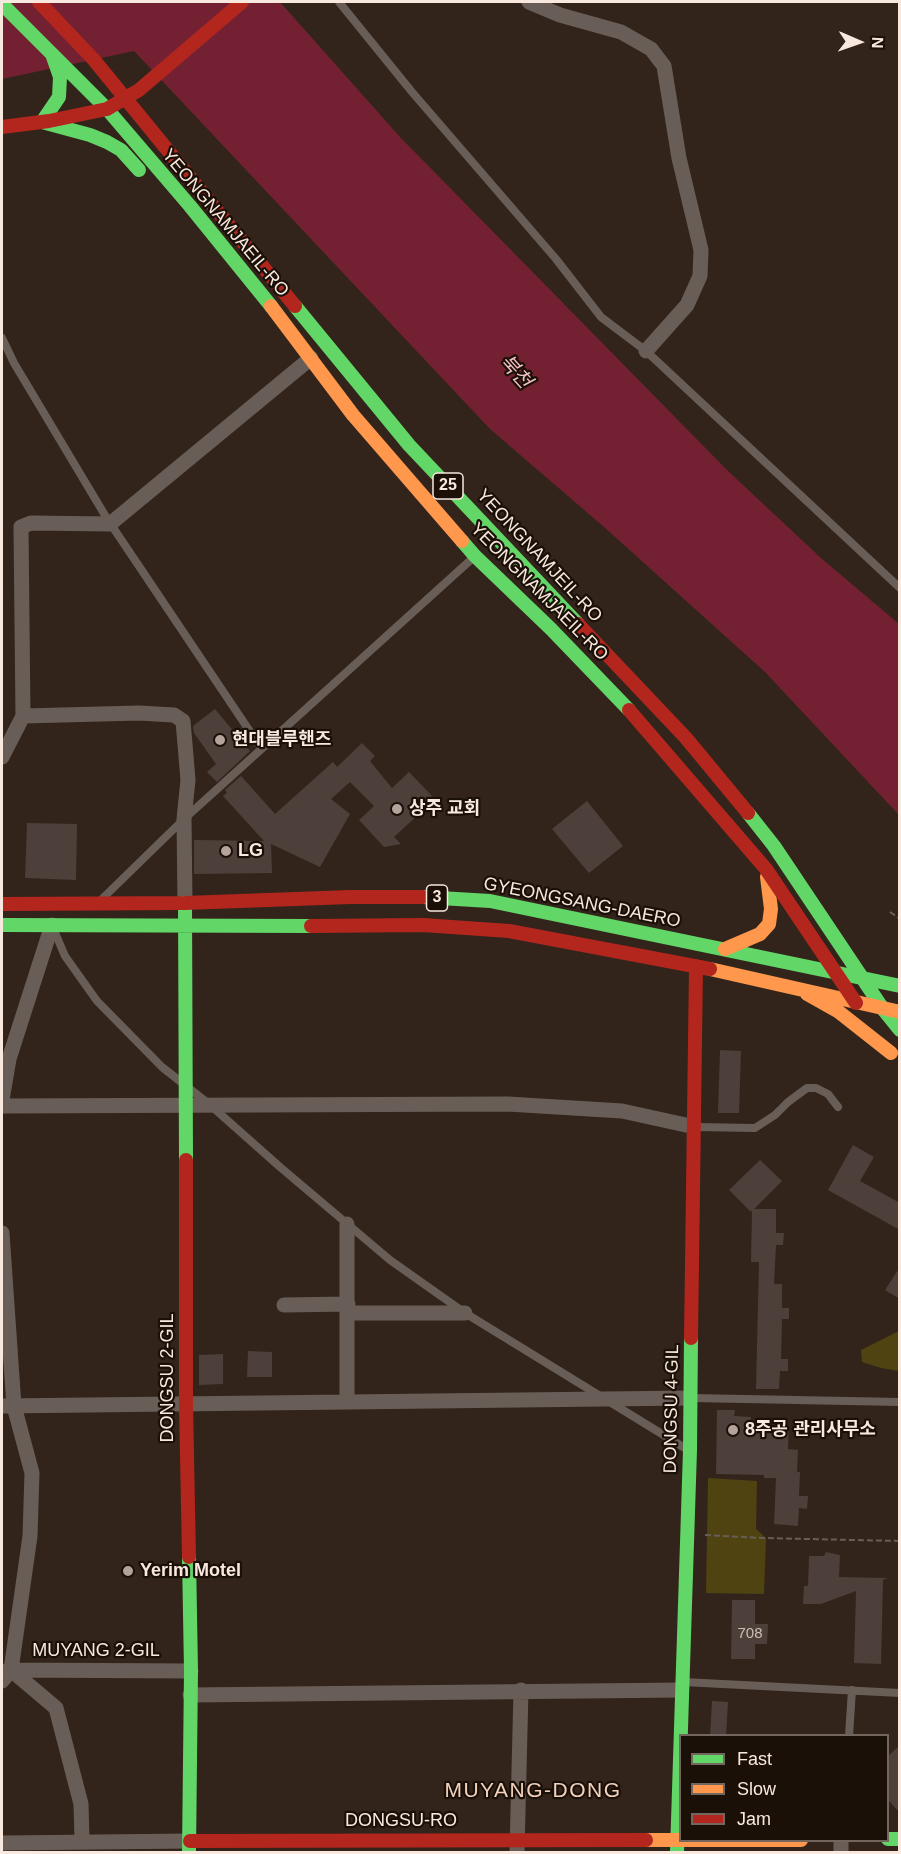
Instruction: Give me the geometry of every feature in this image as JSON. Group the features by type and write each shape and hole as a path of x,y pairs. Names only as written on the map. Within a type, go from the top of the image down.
{"main road":[{"name":"YEONGNAMJEIL-RO","path":"39,2 94,60 409,445 686,738 774,846 900,1030"},
{"path":"2,127 42,122 107,109 139,90 242,2"},
{"name":"YEONGNAMJAEIL-RO","path":"2,4 107,109 311,358 353,415 475,556 551,629 636,718 766,869 900,1065"},
{"path":"42,122 59,98 61,87 53,56"},
{"path":"42,122 107,142 121,150 144,175 168,181"},
{"path":"725,949 760,934 769,924 771,909 766,869"},
{"name":"GYEONGSANG-DAERO","path":"2,904 185,903 350,897 415,897 490,901 900,986"},
{"name":"DONGSU 2-GIL","path":"185,903 186,1404 191,1671 190,1847"},
{"name":"3","path":"2,925 185,927 423,925 509,931 696,966 900,1012"},
{"name":"DONGSU 4-GIL","path":"681,1734 690,1450 696,966"},
{"path":"802,990 839,1012 891,1053"},
{"name":"DONGSU 4-GIL","path":"677,1847 679,1783"},
{"name":"DONGSU-RO","path":"190,1847 677,1847 766,1842"}],"street":[{"path":"529,2 560,15 621,32 651,49 664,66 680,158 701,250 700,276 687,305 646,351"},
{"path":"2,757 23,716 21,527 31,523 110,524 311,358"},
{"path":"23,716 140,713 174,715 183,721 188,780 184,819 185,903"},
{"path":"2,1100 9,1059 52,925"},
{"path":"2,1106 508,1104 622,1111 694,1127"},
{"path":"347,1224 347,1402"},
{"path":"2,1233 8,1406 32,1473 30,1536 5,1674 56,1708 81,1804 82,1840"},
{"path":"284,1305 465,1313"},
{"path":"8,1406 691,1398"},
{"name":"MUYANG 2-GIL","path":"5,1674 191,1671"},
{"path":"190,1695 682,1686"},
{"path":"517,1846 521,1690"},
{"name":"DONGSU-RO","path":"2,1843 82,1840 102,1847 190,1847"}],"lane":[{"path":"339,2 412,92 556,259 601,317 646,351 900,588"},
{"path":"2,338 14,363 110,524 261,748"},
{"path":"97,904 261,748 475,556"},
{"path":"52,925 65,956 98,1001 162,1067 209,1104 390,1260 465,1313 690,1450"},
{"path":"694,1127 755,1128 775,1115 807,1088 816,1088 828,1094 838,1107"},
{"path":"691,1398 900,1402"},
{"path":"682,1686 852,1690 900,1694"},
{"path":"849,1734 852,1690"}],"path":[{"path":"890,912 900,919"},
{"path":"699,1535 763,1539 900,1541"}],"shaded area":[{"path":"899,1331 899,1371 862,1362 861,1350"},
{"path":"708,1478 757,1481 756,1529 766,1538 764,1594 706,1593"}],"water":[{"name":"북천","path":"2,2 280,2 400,137 727,470 821,558 899,624 899,815 765,672 604,527 490,429 134,51 2,79"}],"building":[{"name":"현대블루핸즈","path":"215,709 250,751 217,782 207,772 216,764 194,733 193,726"},
{"path":"362,743 375,756 370,761 392,788 409,772 435,799 394,837 401,844 384,847 359,820 374,806 350,782 331,799 350,814 320,867 271,844 272,873 194,874 194,840 264,841 223,796 227,793 225,790 241,776 275,814 333,762 337,767"},
{"path":"587,801 623,846 589,873 552,829"},
{"path":"27,823 77,824 76,880 25,878"},
{"path":"720,1050 741,1051 739,1113 718,1113"},
{"path":"853,1145 874,1157 860,1181 900,1203 900,1230 828,1190"},
{"path":"760,1160 782,1181 754,1209 776,1209 776,1233 784,1233 783,1245 776,1245 774,1284 782,1284 782,1308 789,1308 789,1319 782,1319 781,1359 788,1359 788,1371 780,1371 779,1389 756,1389 759,1262 751,1262 752,1210 751,1212 729,1190"},
{"path":"900,1267 900,1299 885,1290"},
{"path":"248,1351 272,1352 272,1377 247,1377"},
{"path":"223,1354 223,1384 199,1385 199,1355"},
{"path":"717,1410 735,1410 734,1416 751,1417 750,1425 789,1426 788,1449 798,1450 799,1496 808,1496 807,1509 799,1508 798,1526 774,1524 776,1478 764,1478 764,1475 716,1474"},
{"path":"826,1552 840,1555 839,1577 888,1578 883,1580 881,1664 854,1663 856,1591 821,1604 803,1604 804,1586 808,1586 809,1556 824,1556"},
{"path":"732,1600 755,1600 755,1624 768,1624 767,1644 755,1644 755,1659 731,1659"},
{"path":"712,1701 728,1702 726,1734 710,1734"},
{"path":"900,1745 900,1813 889,1801 889,1755"}],"traffic: fast":[{"path":"2,4 107,109 271,306"},
{"path":"53,57 60,77 59,97 42,122 107,142 121,150 139,170"},
{"path":"295,306 409,445 578,624"},
{"path":"462,541 629,710"},
{"path":"748,813 774,846 883,1009"},
{"path":"423,897 490,901 900,986"},
{"path":"185,903 186,1160"},
{"path":"2,925 311,926"},
{"path":"883,1009 900,1030"},
{"path":"681,1734 690,1450 691,1338"},
{"path":"189,1557 191,1671 189,1852"},
{"path":"677,1852 679,1790"},
{"path":"889,1839 900,1839"}],"traffic: slow":[{"path":"271,306 353,415 462,541"},
{"path":"725,949 760,934 769,924 771,909 767,877"},
{"path":"710,969 900,1012"},
{"path":"807,994 839,1012 891,1053"},
{"path":"646,1840 679,1840"}],"traffic: jam":[{"path":"39,2 94,60 295,306"},
{"path":"2,127 49,121 107,109 139,90 242,2"},
{"path":"578,624 686,738 748,813"},
{"path":"629,710 766,869 856,1003"},
{"path":"2,904 185,903 350,897 423,897"},
{"path":"311,926 423,925 509,931 710,969"},
{"path":"691,1338 696,966"},
{"path":"186,1160 186,1404 189,1557"},
{"path":"190,1841 646,1840"}],"place":[{"name":"현대블루핸즈","path":"220,740"},
{"name":"상주 교회","path":"397,809"},
{"name":"LG","path":"226,851"},
{"name":"8주공 관리사무소","path":"733,1430"},
{"name":"Yerim Motel","path":"128,1571"}],"district":[{"name":"MUYANG-DONG","path":"533,1791"}]}
